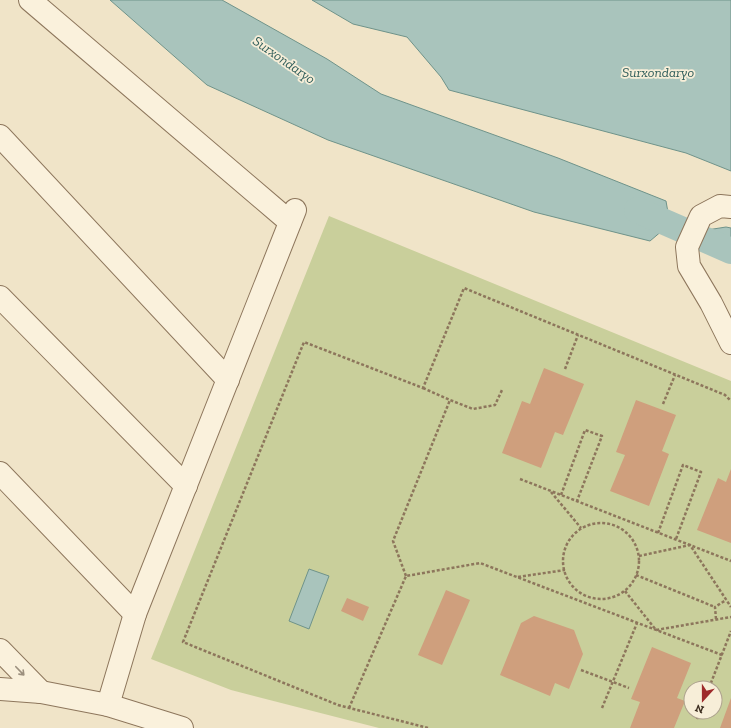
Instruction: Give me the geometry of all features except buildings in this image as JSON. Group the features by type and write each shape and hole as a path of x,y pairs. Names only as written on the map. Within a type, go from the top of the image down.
{"street":[{"path":"30,0 293,216 135,614 108,705"},
{"path":"0,136 228,380"},
{"path":"731,207 720,206 701,216 687,247 689,266 711,303 731,343"},
{"path":"0,297 186,486"},
{"path":"0,473 135,614"},
{"path":"0,650 41,692"},
{"path":"0,689 41,692 108,705 182,728"}],"path":[{"path":"423,388 464,288 725,395 731,401"},
{"path":"565,369 578,335"},
{"path":"428,728 338,705 183,642 304,342 473,408 495,405 502,390"},
{"path":"663,404 675,375"},
{"path":"349,708 406,576 393,542 450,400"},
{"path":"561,495 585,430 602,436 577,501"},
{"path":"658,532 683,465 701,472 676,539"},
{"path":"520,479 731,561"},
{"path":"551,491 581,528"},
{"path":"604,523 616,526 627,533 635,543 639,556 639,569 634,581 625,591 613,597 600,599 587,596 577,590 569,581 564,570 566,546 572,536 581,528 592,524 604,523"},
{"path":"639,556 690,545"},
{"path":"690,545 731,607"},
{"path":"406,576 480,563 722,656"},
{"path":"517,577 564,570"},
{"path":"636,575 715,607"},
{"path":"625,591 656,630"},
{"path":"715,607 726,600"},
{"path":"715,607 716,619"},
{"path":"656,630 731,617"},
{"path":"602,708 637,623"},
{"path":"712,680 731,631"},
{"path":"581,670 628,688"}],"green space":[{"path":"329,216 731,381 731,728 379,728 231,690 151,659"}],"water":[{"name":"Surxondaryo","path":"110,0 222,0 327,59 381,94 558,158 666,201 670,224 650,241 534,212 328,140 207,85"},
{"name":"Surxondaryo","path":"312,0 731,0 731,171 686,153 449,90 441,77 407,37 353,24"},
{"path":"726,227 731,228 731,260 709,252 707,230"},
{"path":"309,569 329,576 309,629 289,621"}],"waterway":[{"name":"Surxondaryo","path":"637,210 731,251"}]}
